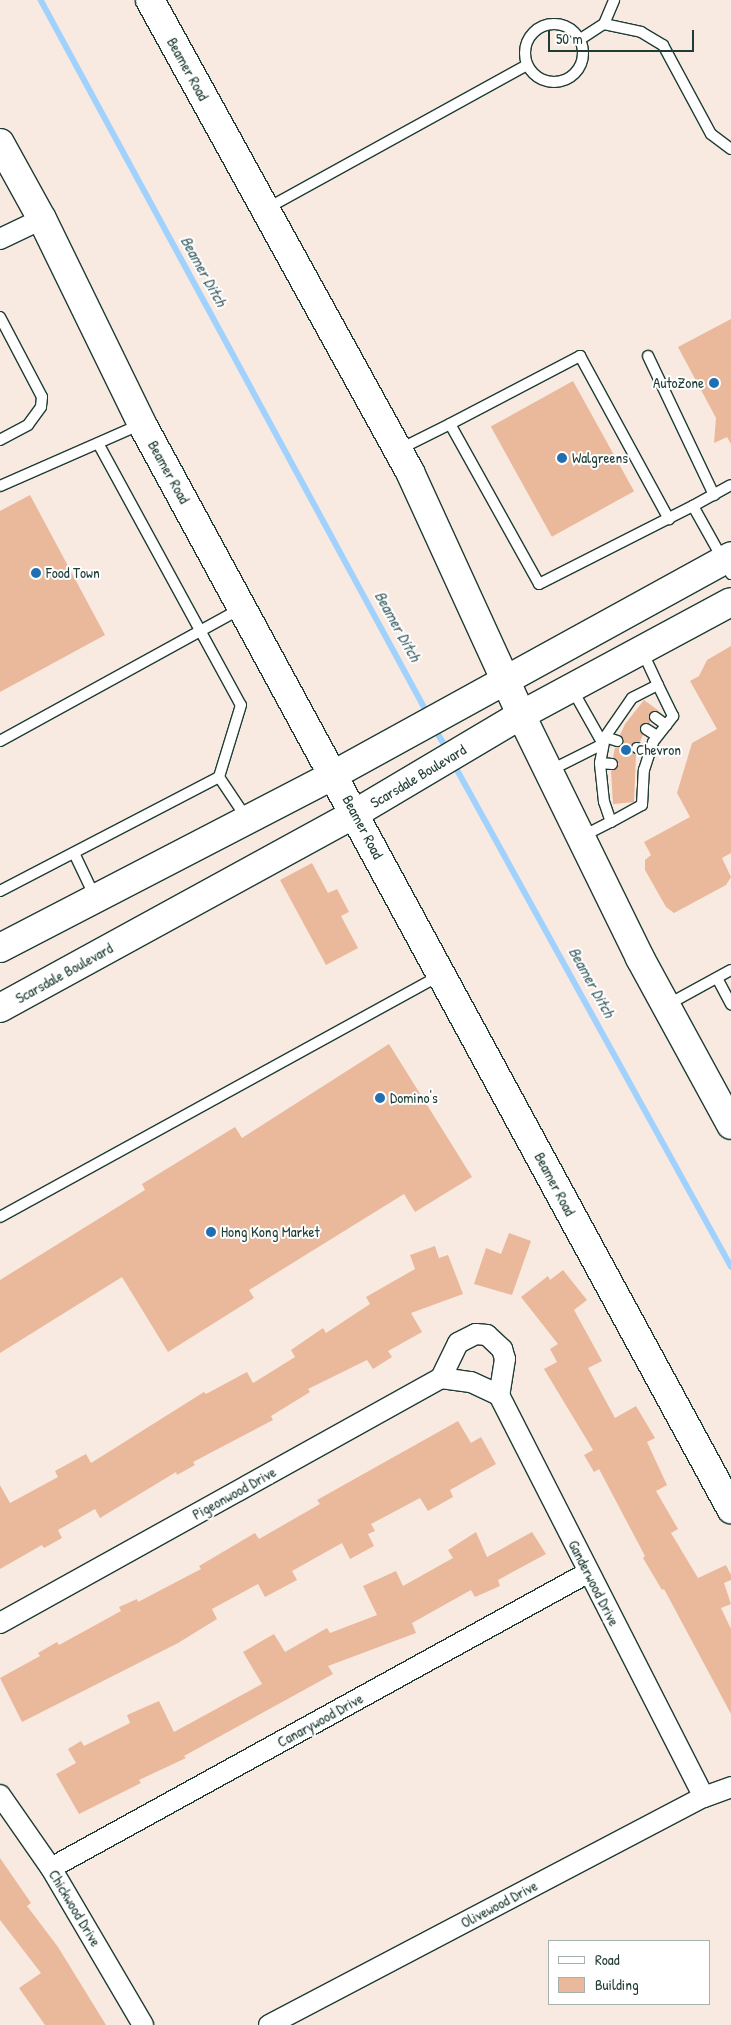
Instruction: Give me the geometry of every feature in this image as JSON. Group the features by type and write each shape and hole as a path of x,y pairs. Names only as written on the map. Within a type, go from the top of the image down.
{"main road":[{"name":"Beamer Road","path":"150,0 397,450 496,683 521,715 666,1006 731,1125"},
{"name":"Beamer Road","path":"0,143 42,219 142,424 242,607 345,768 442,974 731,1509"},
{"path":"0,948 345,768 496,683 728,563"},
{"name":"Scarsdale Boulevard","path":"0,1008 365,808 521,715 731,602"}],"street":[{"path":"0,239 42,219"},
{"path":"476,1334 487,1335 496,1341 505,1359 499,1395 471,1382 441,1378 458,1343 476,1334"},
{"name":"Pigeonwood Drive","path":"0,1623 441,1378"},
{"name":"Ganderwood Drive","path":"499,1395 704,1797"},
{"name":"Canarywood Drive","path":"51,1868 589,1572"},
{"name":"Olivewood Drive","path":"269,2025 704,1797 731,1787"},
{"name":"Chickwood Drive","path":"0,1795 51,1868 144,2025"}],"lane":[{"path":"579,40 604,24 614,0"},
{"path":"604,24 641,32 663,45 711,134 731,149"},
{"path":"560,25 569,28 579,40 583,54 581,63 568,78 549,81 532,72 527,64 525,46 528,38 542,26 560,25"},
{"path":"265,210 527,64"},
{"path":"0,317 42,397 36,417 0,440"},
{"path":"397,450 580,356 669,519"},
{"path":"648,356 714,495"},
{"path":"0,486 99,445 142,424"},
{"path":"450,424 538,584 669,519 731,485"},
{"path":"0,891 219,777 241,705 99,445"},
{"path":"693,506 728,563"},
{"path":"0,741 201,633 242,607"},
{"path":"581,837 642,805 638,797 643,784 644,768 658,736 673,716 642,650"},
{"path":"548,772 604,740 635,701 658,685"},
{"path":"572,689 604,740 600,763 607,787 611,822"},
{"path":"655,717 666,725"},
{"path":"646,729 658,736"},
{"path":"604,740 617,741"},
{"path":"637,748 650,753"},
{"path":"600,763 612,764"},
{"path":"633,767 644,768"},
{"path":"219,777 247,819"},
{"path":"632,785 643,784"},
{"path":"74,853 96,898"},
{"path":"666,1006 731,970"},
{"path":"0,1217 442,974"},
{"path":"717,978 731,1004"}],"building":[{"name":"AutoZone","path":"731,319 731,444 727,437 714,443 716,418 678,347"},
{"name":"Walgreens","path":"573,381 634,491 552,537 491,427"},
{"name":"Food Town","path":"30,495 105,635 0,692 0,511"},
{"path":"731,646 731,853 722,858 731,877 726,885 674,913 666,907 645,870 645,860 651,855 644,842 690,817 677,793 692,743 717,729 690,681 699,676 707,660"},
{"name":"Chevron","path":"644,700 659,711 650,713 650,723 640,726 643,735 640,742 631,746 636,755 634,802 613,804 611,771 619,764 613,757 615,748 623,744 620,735 625,724"},
{"path":"312,863 328,893 337,889 349,912 341,916 358,948 326,965 280,880"},
{"path":"389,1044 472,1177 415,1212 404,1194 249,1290 254,1298 168,1352 122,1277 0,1353 0,1280 145,1190 142,1184 235,1127 242,1138"},
{"path":"509,1233 531,1241 512,1295 474,1284 486,1248 501,1254"},
{"path":"435,1246 439,1258 448,1255 463,1294 411,1313 422,1332 388,1351 392,1357 373,1369 367,1360 308,1389 310,1392 271,1416 273,1420 193,1462 195,1465 177,1475 176,1472 100,1518 95,1509 58,1530 62,1538 44,1548 42,1545 0,1569 0,1485 10,1503 58,1477 55,1471 86,1454 91,1463 204,1392 206,1394 247,1372 253,1383 295,1357 291,1350 323,1328 326,1333 370,1304 366,1297 415,1269 410,1255"},
{"path":"563,1270 587,1300 574,1310 602,1361 588,1368 615,1418 636,1406 655,1438 647,1442 667,1485 656,1491 678,1529 671,1533 698,1578 726,1565 731,1575 731,1580 724,1583 731,1604 721,1608 731,1629 731,1714 664,1589 662,1590 643,1558 645,1556 599,1469 594,1472 584,1455 593,1450 544,1369 557,1362 550,1349 558,1344 521,1297 548,1276 550,1280"},
{"path":"458,1421 471,1443 481,1437 496,1464 450,1490 453,1497 428,1511 420,1498 371,1524 375,1531 368,1534 374,1546 350,1559 342,1543 292,1571 297,1580 265,1597 258,1584 212,1609 217,1619 178,1643 22,1722 0,1678 40,1656 38,1653 57,1642 59,1645 121,1611 119,1607 137,1599 138,1602 201,1569 199,1566 255,1533 259,1539 320,1504 317,1500"},
{"path":"476,1532 487,1557 532,1532 546,1554 498,1580 500,1586 475,1597 471,1590 412,1623 416,1633 328,1666 333,1674 184,1756 186,1758 139,1780 141,1783 79,1814 56,1774 76,1763 68,1749 81,1741 84,1746 130,1723 127,1715 159,1701 174,1732 262,1684 243,1652 274,1634 285,1652 327,1628 330,1633 377,1615 363,1586 396,1571 403,1586 453,1558 448,1550"},
{"path":"0,1858 31,1903 27,1906 58,1947 106,2025 45,2025 19,1988 41,1973 0,1920"}],"waterway":[{"name":"Beamer Ditch","path":"41,0 428,714"},
{"name":"Beamer Ditch","path":"434,727 447,749"},
{"name":"Beamer Ditch","path":"453,762 731,1266"}],"place":[{"name":"AutoZone","path":"714,383"},
{"name":"Walgreens","path":"562,458"},
{"name":"Food Town","path":"36,573"},
{"name":"Chevron","path":"626,750"},
{"name":"Domino's","path":"380,1098"},
{"name":"Hong Kong Market","path":"211,1232"}]}
